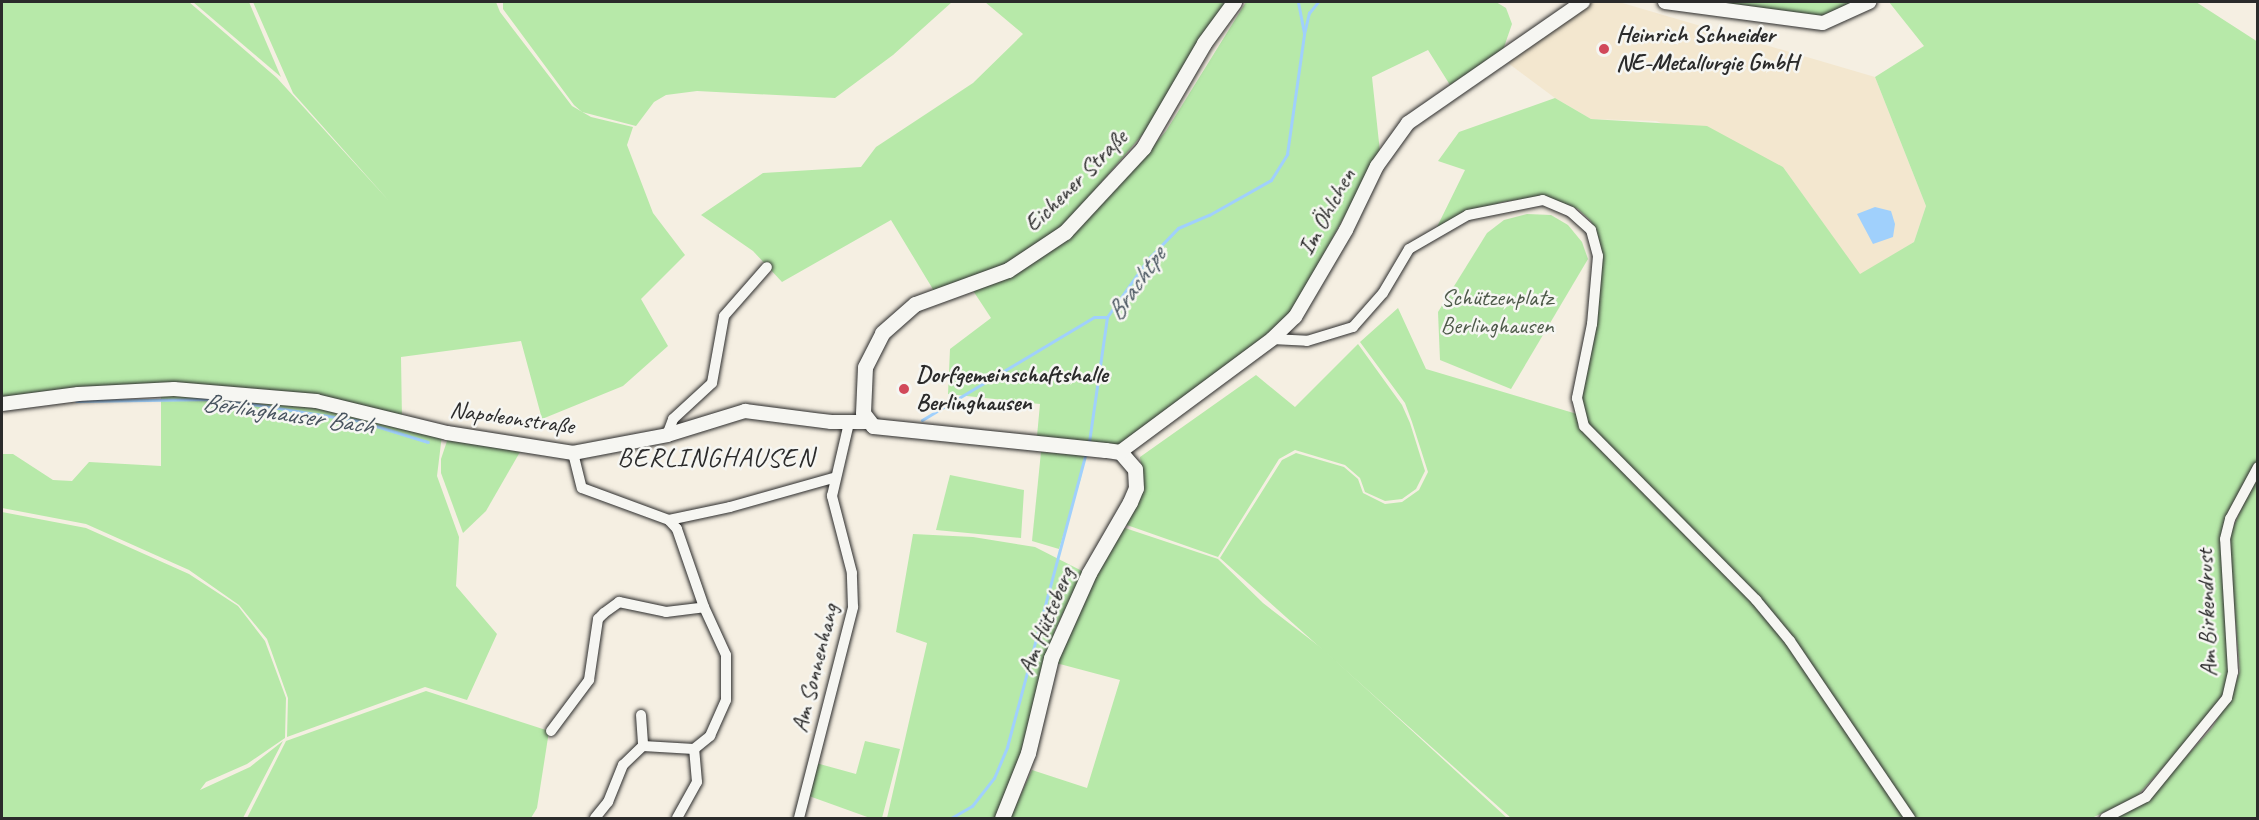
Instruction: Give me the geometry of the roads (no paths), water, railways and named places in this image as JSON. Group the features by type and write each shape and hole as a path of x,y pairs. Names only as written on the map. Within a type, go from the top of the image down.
{"main road":[{"name":"Eichener Straße","path":"868,422 862,385 869,353 882,333 926,298 1008,270 1065,232 1143,148 1204,43 1234,2"},
{"name":"Napoleonstraße","path":"868,422 891,429 1112,451"},
{"name":"Am Hütteberg","path":"1002,819 1028,753 1043,684 1061,633 1136,488 1135,469 1112,451"}],"street":[{"name":"Im Öhlchen","path":"1112,451 1272,339 1295,317 1346,230 1377,166 1408,123 1582,2"},
{"path":"1665,2 1823,23 1869,2"},
{"path":"1272,339 1307,341 1353,327 1383,293 1409,249 1468,215 1543,200 1572,212 1591,230 1598,256 1592,324 1577,398 1584,426 1756,600 1790,641 1911,819"},
{"path":"667,435 673,419 712,382 724,316 767,267"},
{"name":"Napoleonstraße","path":"2,404 78,394 174,389 316,401 447,433 573,453 667,435 745,411 849,423 868,422"},
{"name":"Am Sonnenhang","path":"800,819 853,607 854,582 832,496 833,478 849,423"},
{"path":"573,453 582,488 669,520 677,529 704,607 726,655 726,700 710,736 694,749 644,746 623,765 608,802 595,819"},
{"name":"Am Birkendrust","path":"2104,819 2146,797 2227,698 2233,672 2225,539 2230,519 2258,467"},
{"path":"669,520 730,507 833,478"},
{"path":"551,731 589,680 598,619 604,613 619,602 666,612 704,607"},
{"path":"641,715 644,746"},
{"path":"677,819 697,782 694,749"}],"water":[{"path":"1875,207 1891,211 1895,224 1893,237 1873,244 1857,214"}],"waterway":[{"path":"1298,2 1304,32"},
{"name":"Brachtpe","path":"1089,442 1107,317 1148,259 1178,228 1209,215 1271,180 1287,154 1304,34 1309,13 1318,2"},
{"name":"Berlinghauser Bach","path":"922,420 1094,317 1107,317"},
{"name":"Berlinghauser Bach","path":"76,401 216,399"},
{"name":"Berlinghauser Bach","path":"226,400 360,421 428,442"},
{"name":"Brachtpe","path":"951,818 972,806 994,778 1007,747 1086,452"}],"place":[{"name":"Heinrich Schneider NE-Metallurgie GmbH","path":"1604,49"},
{"name":"Dorfgemeinschaftshalle Berlinghausen","path":"904,389"}],"district":[{"name":"BERLINGHAUSEN","path":"716,458"}],"park label":[{"name":"Schützenplatz Berlinghausen","path":"1497,312"}]}
